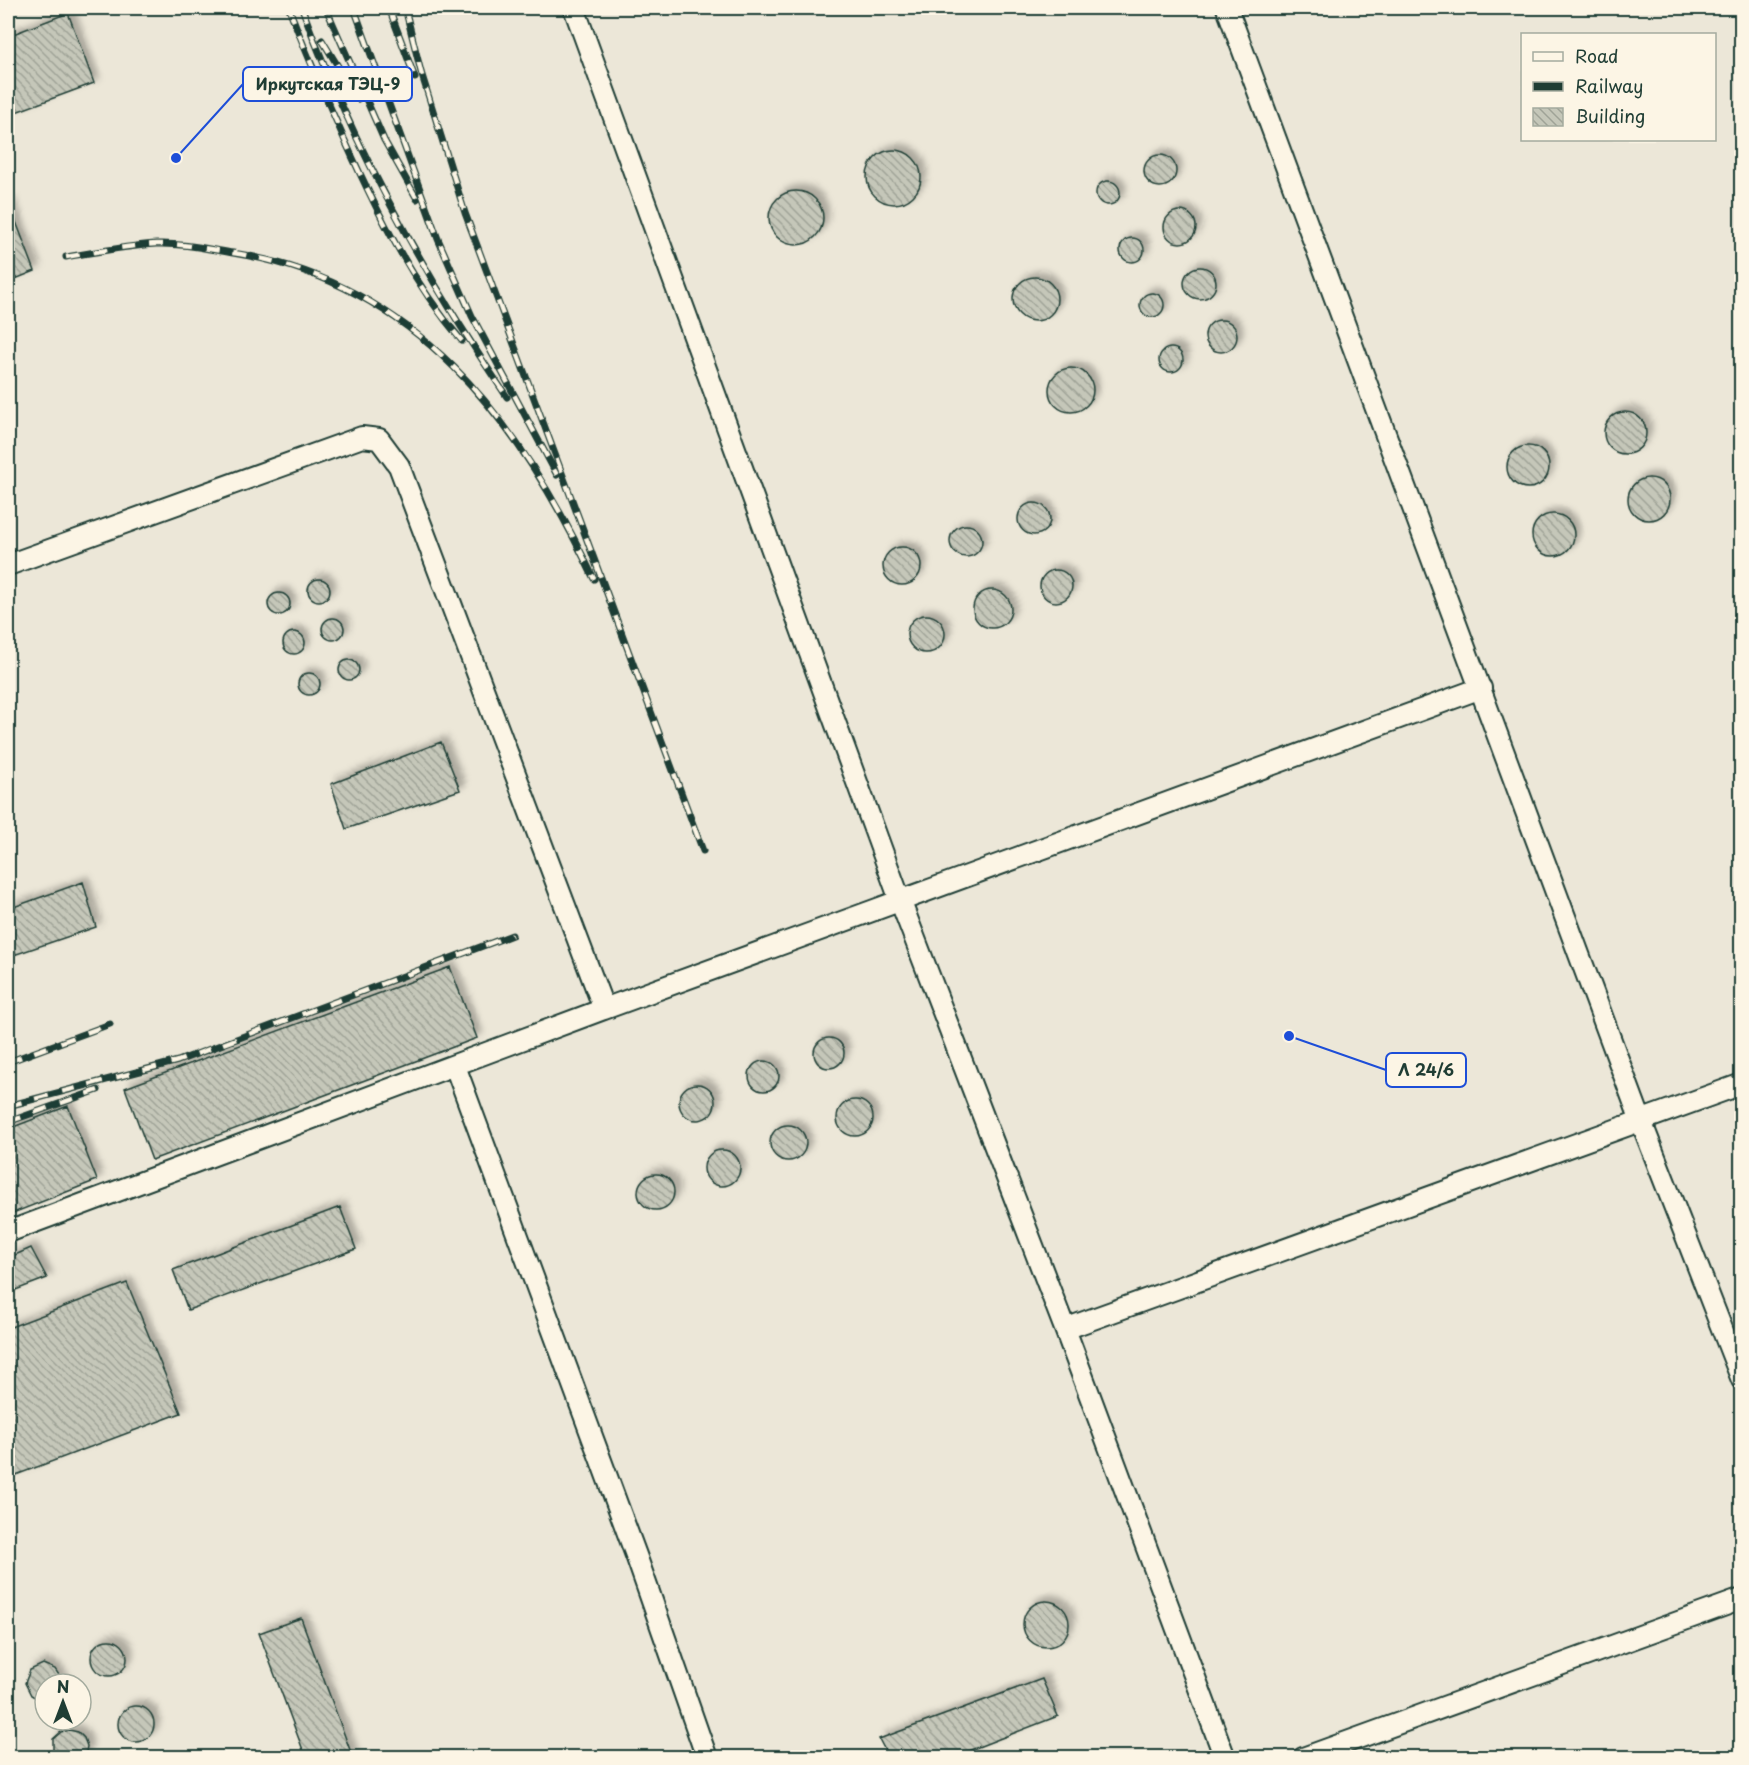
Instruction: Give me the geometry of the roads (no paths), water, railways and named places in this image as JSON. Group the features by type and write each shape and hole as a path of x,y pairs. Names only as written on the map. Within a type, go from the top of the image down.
{"lane":[{"path":"574,8 900,900 1065,1329 1226,1758"},
{"path":"1227,8 1641,1121 1742,1380"},
{"path":"8,566 362,437 379,439 399,466 604,1009"},
{"path":"8,1232 604,1009 1481,688"},
{"path":"455,1066 707,1758"},
{"path":"1065,1329 1742,1084"},
{"path":"1303,1758 1742,1599"}],"railway":[{"path":"289,8 331,109 383,221 411,271 462,341"},
{"path":"302,8 344,110 392,209 447,304 507,397"},
{"path":"326,8 384,140 417,199"},
{"path":"354,8 438,239 472,316 557,475"},
{"path":"389,8 415,78"},
{"path":"405,8 421,72 465,213 703,851"},
{"path":"322,40 358,99"},
{"path":"66,257 145,245 185,245 233,253 298,269 356,294 408,327 454,367 495,414 532,465 594,579"},
{"path":"8,1106 178,1061 512,935"},
{"path":"8,1062 110,1024"},
{"path":"8,1122 98,1090"}],"place":[{"name":"Иркутская ТЭЦ-9","path":"176,158"},
{"name":"Л 24/6","path":"1289,1036"}]}
